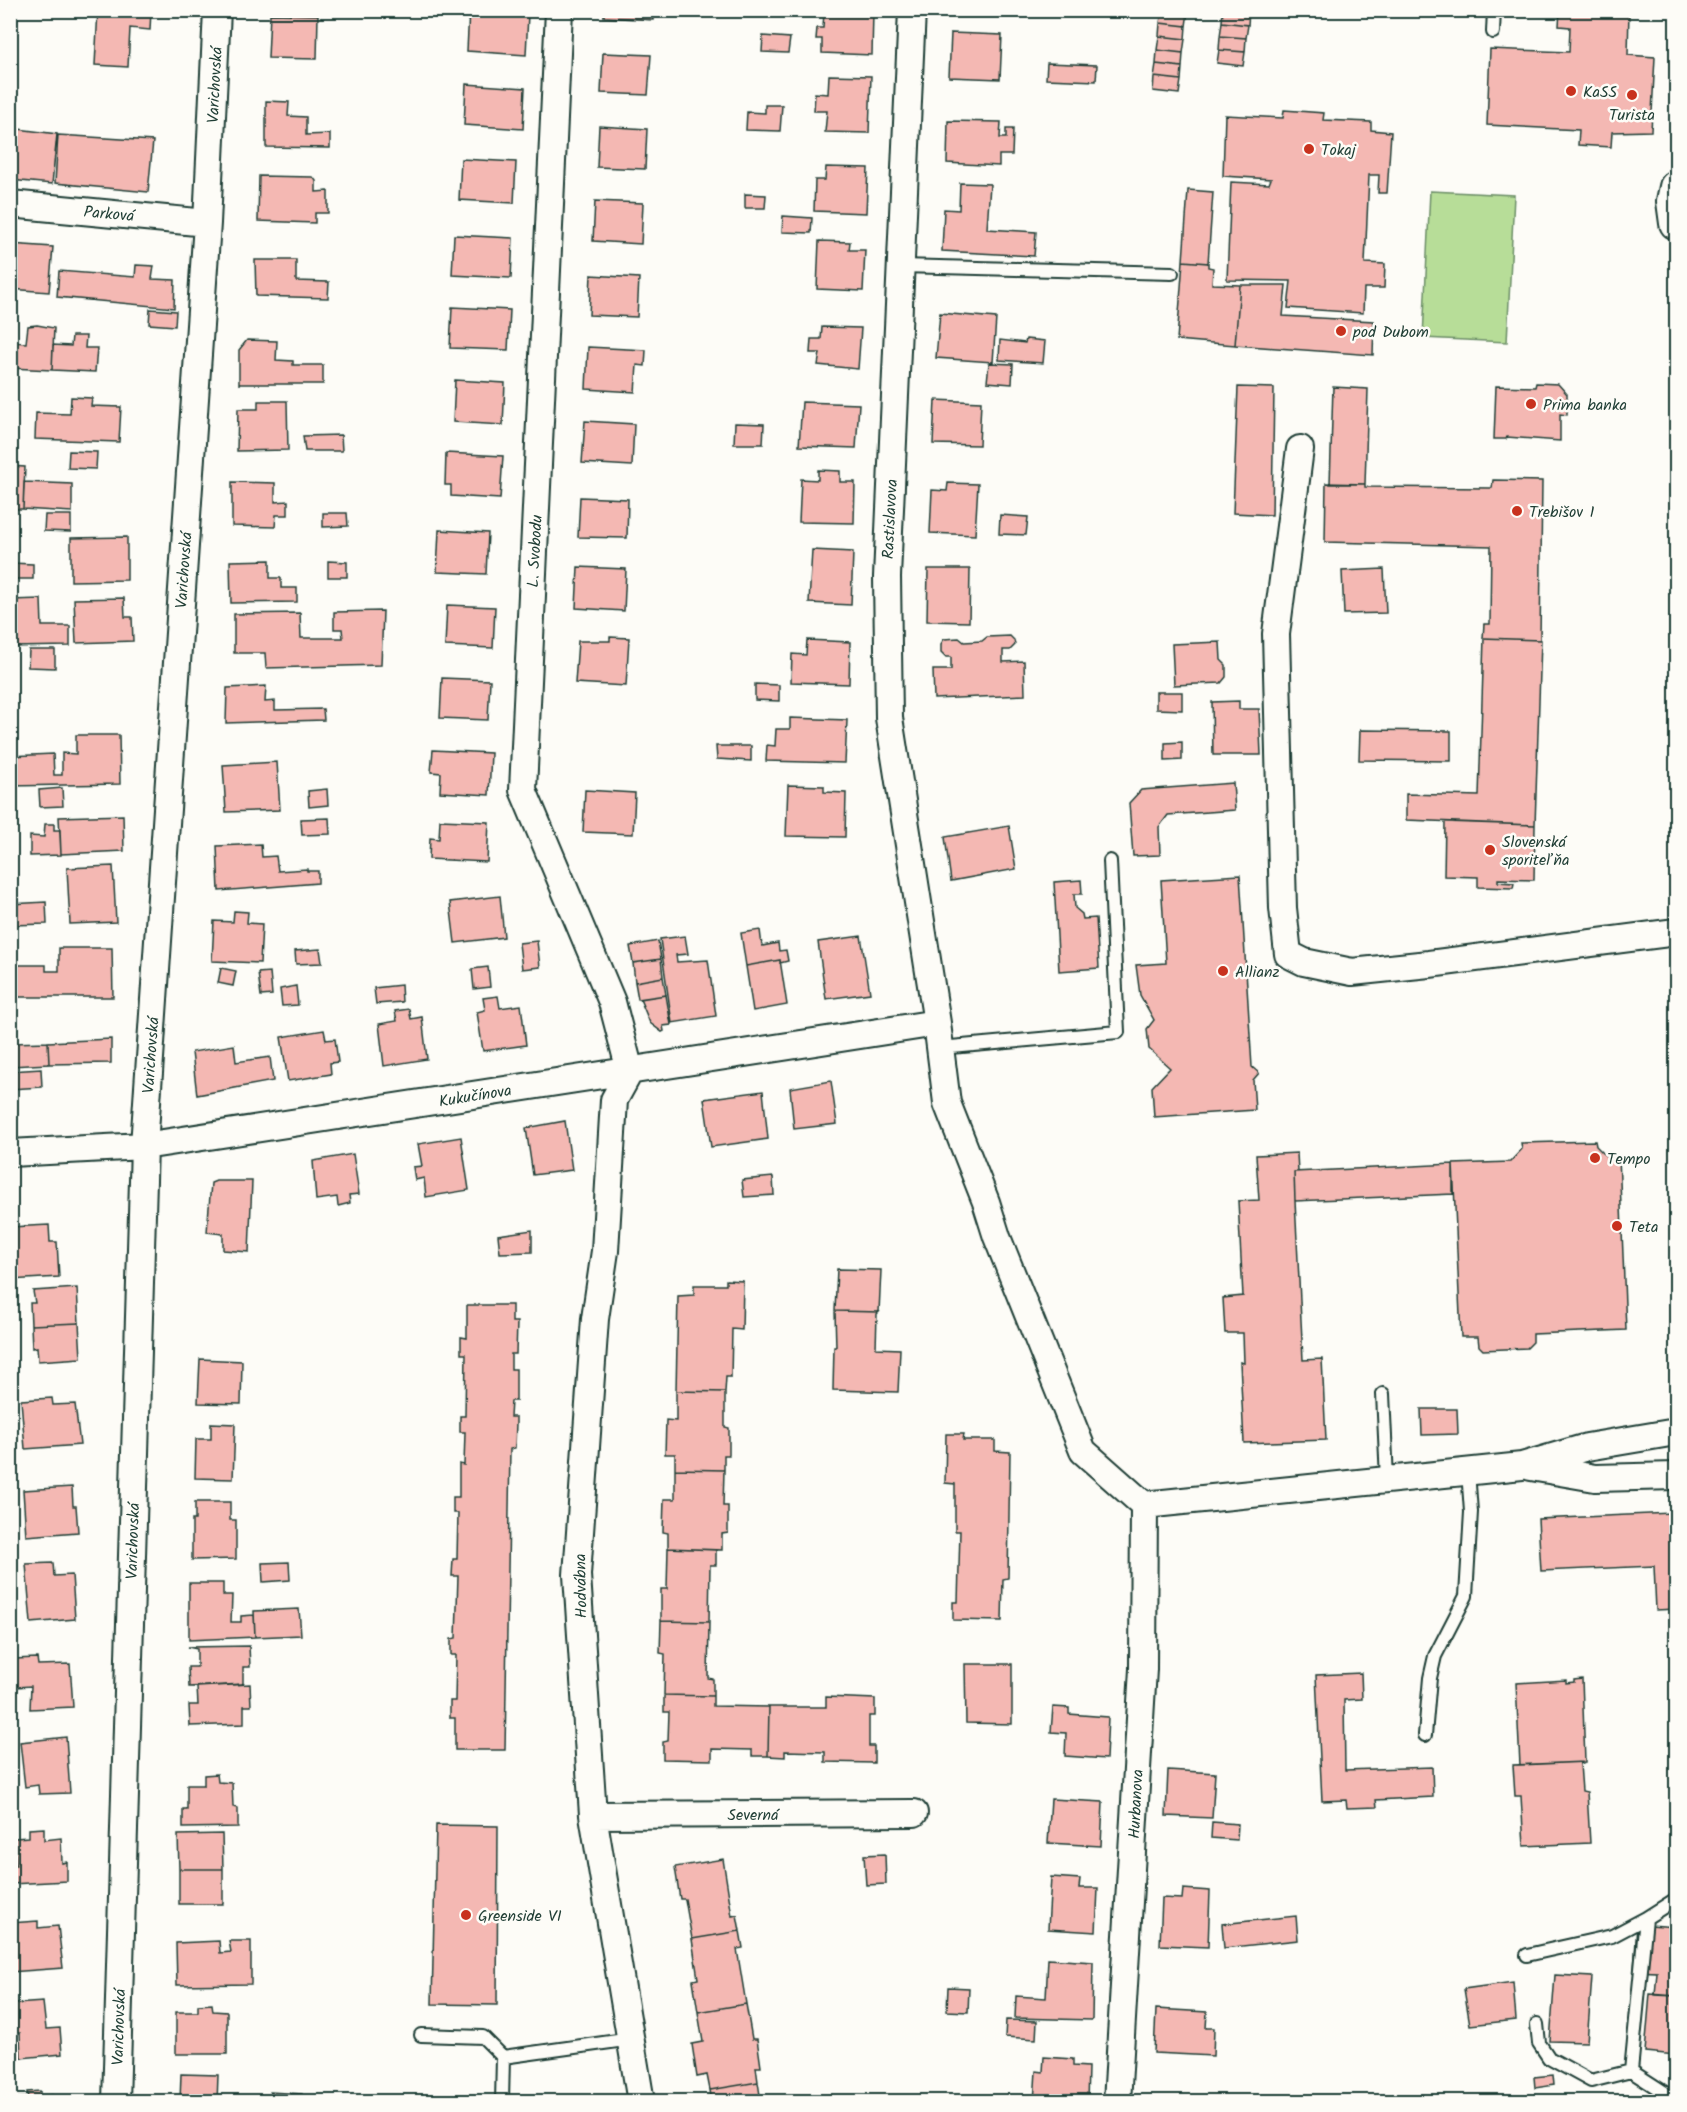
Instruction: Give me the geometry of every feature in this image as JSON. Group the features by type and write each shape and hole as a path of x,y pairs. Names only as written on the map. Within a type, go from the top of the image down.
{"street":[{"name":"Varichovská","path":"116,2102 144,1146 207,223 218,10"},
{"name":"L. Svobodu","path":"559,10 523,790 612,1002 630,1071"},
{"name":"Rastislavova","path":"912,10 887,577 889,718 939,1036 947,1103 986,1202 997,1237 1083,1451 1144,1506"},
{"path":"1677,187 1673,201 1677,223"},
{"name":"Parková","path":"10,204 207,223"},
{"path":"1300,449 1276,634 1283,908 1288,954 1304,962 1352,972 1677,932"},
{"name":"Kukučínova","path":"10,1153 144,1146 630,1071 939,1036"},
{"name":"Hodvábna","path":"630,1071 614,1101 605,1251 595,1319 577,1575 593,1815 641,2102"},
{"path":"1144,1506 1522,1466 1587,1448 1677,1432"},
{"path":"1522,1466 1596,1478 1677,1476"},
{"name":"Hurbanova","path":"1118,2102 1143,1670 1144,1506"},
{"name":"Severná","path":"593,1815 914,1813"}],"lane":[{"path":"1493,32 1494,10"},
{"path":"901,266 1172,273"},
{"path":"939,1036 1118,1032 1110,861"},
{"path":"1383,1394 1387,1479"},
{"path":"1425,1736 1430,1678 1435,1656 1466,1596 1471,1512 1468,1471"},
{"path":"1527,1955 1612,1936 1677,1899"},
{"path":"1631,2071 1646,1918"},
{"path":"1537,2024 1539,2043 1549,2058 1591,2081 1631,2071 1677,2100"},
{"path":"421,2035 483,2037 504,2057 502,2102"},
{"path":"504,2057 632,2039"}],"green space":[{"path":"1430,191 1514,195 1507,342 1423,338"}],"building":[{"path":"98,10 151,10 150,30 130,28 128,67 95,65"},
{"path":"469,10 528,14 526,55 467,51"},
{"path":"604,10 653,10 653,20 604,17"},
{"path":"1162,10 1188,12 1186,26 1160,23"},
{"path":"1223,10 1249,11 1248,25 1222,22"},
{"name":"KaSS","path":"1560,10 1629,10 1628,55 1655,57 1651,131 1612,132 1611,147 1578,145 1579,130 1487,125 1490,49 1569,52 1570,27 1559,26"},
{"path":"824,11 873,12 872,55 822,53 822,39 816,39 817,28 823,28"},
{"path":"270,14 318,15 317,59 268,58"},
{"path":"1222,22 1248,25 1246,38 1220,36"},
{"path":"1160,23 1186,26 1185,39 1159,36"},
{"path":"951,33 1002,35 1000,79 949,77"},
{"path":"763,36 790,38 788,53 762,52"},
{"path":"1159,36 1185,39 1183,53 1157,50"},
{"path":"1220,36 1246,38 1245,52 1219,50"},
{"path":"1157,50 1183,53 1182,67 1156,64"},
{"path":"1219,50 1245,52 1243,66 1217,63"},
{"path":"603,53 651,55 648,95 601,93"},
{"path":"1047,63 1097,65 1096,81 1046,79"},
{"path":"1156,64 1182,67 1181,80 1154,77"},
{"path":"829,75 871,76 869,133 825,132 827,111 814,111 815,93 828,94"},
{"path":"1154,77 1181,80 1179,94 1153,91"},
{"path":"466,84 525,88 523,129 464,125"},
{"path":"266,101 289,102 288,116 306,117 306,135 330,134 330,148 266,147"},
{"path":"765,105 782,105 780,131 746,130 747,112 765,113"},
{"path":"1284,110 1324,113 1323,120 1371,122 1371,130 1391,132 1387,193 1378,193 1379,175 1369,175 1365,263 1385,264 1384,288 1364,288 1363,313 1288,308 1291,281 1227,280 1231,182 1269,184 1271,179 1223,176 1225,115 1283,118"},
{"path":"948,121 1001,122 1000,138 1006,138 1006,129 1013,129 1012,155 999,155 999,166 947,163"},
{"path":"599,126 647,129 645,169 597,167"},
{"path":"10,128 57,134 52,184 10,180"},
{"path":"58,135 153,141 148,192 55,183"},
{"path":"461,159 516,162 514,203 459,200"},
{"path":"826,167 868,168 866,213 814,211 815,180 825,180"},
{"path":"259,176 313,177 316,181 316,192 328,191 328,213 315,213 315,223 258,221"},
{"path":"960,183 990,184 987,229 1036,232 1034,256 942,251 944,209 959,210"},
{"path":"1188,190 1213,192 1208,263 1183,261"},
{"path":"745,194 766,195 765,208 745,208"},
{"path":"595,201 643,203 641,244 593,241"},
{"path":"783,216 812,218 811,233 782,232"},
{"path":"454,235 513,238 511,278 452,275"},
{"path":"819,241 850,242 849,250 865,250 863,291 817,289"},
{"path":"10,244 53,247 49,292 10,289"},
{"path":"255,260 296,260 296,281 329,282 328,298 256,296"},
{"path":"1183,261 1208,263 1208,267 1213,268 1212,284 1240,285 1235,345 1177,340"},
{"path":"136,265 154,266 152,279 175,280 174,308 57,297 59,271 135,277"},
{"path":"591,275 639,278 637,317 589,315"},
{"path":"1240,285 1286,285 1283,316 1374,321 1373,355 1235,345"},
{"path":"452,307 510,310 508,350 450,348"},
{"path":"150,309 176,311 175,326 149,324"},
{"path":"940,313 996,318 993,362 936,358"},
{"path":"28,326 54,328 52,370 10,368 11,342 26,343"},
{"path":"822,327 861,328 858,369 818,365 820,353 810,353 811,339 821,339"},
{"path":"72,336 86,336 85,348 97,348 95,372 52,370 53,345 71,346"},
{"path":"1026,339 1045,341 1043,363 999,360 1000,340 1025,343"},
{"path":"247,340 277,341 276,360 293,361 293,365 323,365 323,384 239,384 239,350"},
{"path":"588,347 646,350 645,366 637,365 635,392 586,389"},
{"path":"989,363 1013,364 1012,384 987,382"},
{"path":"455,380 505,383 503,425 453,422"},
{"name":"Prima banka","path":"1536,383 1558,384 1567,394 1567,415 1560,414 1560,441 1507,437 1506,439 1494,439 1496,386 1535,387"},
{"path":"1238,387 1274,388 1272,515 1233,513"},
{"path":"1333,387 1368,389 1365,484 1330,484"},
{"path":"71,397 92,398 91,406 121,407 119,442 35,439 36,413 70,414"},
{"path":"935,400 981,402 979,445 933,444"},
{"path":"258,401 287,401 288,450 237,451 238,409 258,409"},
{"path":"802,402 859,404 856,448 799,446"},
{"path":"585,421 634,424 632,466 582,463"},
{"path":"735,423 764,424 763,444 734,444"},
{"path":"341,435 342,451 305,451 303,436"},
{"path":"69,451 97,452 96,469 68,468"},
{"path":"446,453 503,456 500,499 451,496 451,485 445,485"},
{"path":"10,466 25,467 23,509 10,509"},
{"path":"818,470 840,471 840,482 855,482 854,523 799,522 801,479 818,480"},
{"path":"1493,480 1542,481 1540,640 1483,638 1484,624 1490,624 1491,546 1325,542 1326,483 1365,484 1365,487 1492,488"},
{"path":"24,482 72,484 72,512 23,509"},
{"path":"232,482 275,483 275,502 288,501 288,515 276,515 275,527 232,526"},
{"path":"948,483 978,484 975,535 930,533 932,490 947,491"},
{"path":"580,497 628,499 627,538 578,537"},
{"path":"323,513 347,513 348,526 323,527"},
{"path":"45,515 71,515 71,532 44,531"},
{"path":"1000,515 1028,517 1026,535 999,534"},
{"path":"439,530 488,533 486,574 437,572"},
{"path":"127,537 127,580 71,581 71,538"},
{"path":"812,550 853,552 851,605 809,603"},
{"path":"270,560 270,578 281,578 281,588 297,588 297,602 231,603 230,561"},
{"path":"328,561 347,562 347,577 328,577"},
{"path":"10,563 33,564 33,579 10,579"},
{"path":"578,567 626,569 624,611 576,608"},
{"path":"928,569 970,569 969,622 927,621"},
{"path":"1384,569 1386,613 1344,614 1342,571"},
{"path":"124,598 125,617 132,617 133,641 76,643 74,599"},
{"path":"41,599 42,626 70,626 70,646 10,647 10,600"},
{"path":"447,605 495,607 493,648 445,646"},
{"path":"383,611 381,665 266,668 265,653 234,653 234,614 300,613 301,638 343,638 342,629 334,629 334,612"},
{"path":"1010,636 1015,645 1010,650 1003,650 1003,662 1024,661 1025,695 934,699 933,670 951,670 951,657 946,657 941,652 944,639 959,638 964,642 982,641 987,637"},
{"path":"610,637 629,638 626,686 575,683 578,641 610,641"},
{"path":"1484,638 1541,640 1535,825 1406,820 1406,794 1479,796"},
{"path":"807,640 850,642 849,684 791,682 792,654 806,655"},
{"path":"1220,642 1221,660 1226,665 1226,677 1221,683 1174,685 1172,644"},
{"path":"29,650 55,650 55,668 28,667"},
{"path":"442,678 490,680 488,720 440,718"},
{"path":"755,684 779,685 779,701 755,700"},
{"path":"266,686 265,702 275,701 275,710 323,709 324,720 226,723 227,688"},
{"path":"1156,692 1182,692 1182,710 1156,709"},
{"path":"1239,701 1239,709 1259,709 1261,755 1213,755 1212,702"},
{"path":"790,718 847,720 845,763 766,761 767,745 775,746 776,729 790,729"},
{"path":"1360,730 1451,731 1451,761 1359,760"},
{"path":"76,735 119,735 120,784 10,786 10,756 53,754 54,775 62,775 62,753 76,754"},
{"path":"1182,742 1182,760 1165,761 1165,743"},
{"path":"716,746 751,746 751,761 717,759"},
{"path":"433,750 491,753 489,795 440,792 441,773 431,772"},
{"path":"277,762 280,810 226,812 223,765"},
{"path":"1233,783 1235,810 1168,815 1159,827 1160,855 1133,856 1129,803 1141,790"},
{"path":"788,785 824,786 824,792 846,793 845,837 786,836"},
{"path":"62,788 63,806 40,807 39,790"},
{"path":"327,789 328,805 309,807 308,791"},
{"path":"585,790 635,793 633,834 583,832"},
{"path":"123,815 124,851 61,854 59,817"},
{"path":"329,818 330,834 302,835 301,819"},
{"path":"440,820 489,822 487,862 429,859 430,838 439,839"},
{"name":"Slovenská sporiteľňa","path":"1445,822 1535,825 1534,880 1498,879 1498,882 1514,883 1513,888 1478,887 1478,877 1444,876"},
{"path":"45,824 54,824 54,830 60,830 61,855 30,856 30,836 44,837"},
{"path":"1009,826 1016,869 951,881 945,837"},
{"path":"261,844 262,857 276,856 278,871 307,869 307,871 318,871 318,883 219,891 217,846"},
{"path":"113,866 116,922 70,924 67,868"},
{"path":"1240,875 1252,1067 1259,1073 1253,1080 1255,1110 1154,1117 1152,1087 1170,1068 1149,1049 1147,1029 1154,1020 1140,995 1136,965 1166,963 1161,880"},
{"path":"1081,880 1082,894 1074,894 1075,908 1082,914 1083,919 1096,918 1099,968 1059,971 1054,882"},
{"path":"500,896 504,937 455,943 450,902"},
{"path":"46,902 47,924 10,925 10,904"},
{"path":"234,911 248,912 247,923 262,924 260,963 212,961 214,921 233,922"},
{"path":"760,930 762,946 778,943 779,951 786,950 788,961 780,963 780,960 746,966 741,933"},
{"path":"685,936 688,954 676,955 677,962 708,960 716,1016 672,1023 660,939"},
{"path":"861,936 870,993 826,999 818,942"},
{"path":"537,941 540,967 522,969 519,943"},
{"path":"658,941 661,959 633,963 630,946"},
{"path":"59,948 112,948 113,997 10,997 10,965 46,965 46,971 59,971"},
{"path":"320,949 322,963 296,964 295,951"},
{"path":"661,959 663,977 635,982 633,963"},
{"path":"780,960 787,1005 753,1011 746,966"},
{"path":"488,967 490,987 474,989 472,969"},
{"path":"221,968 236,971 233,986 218,983"},
{"path":"270,972 272,995 261,996 258,973"},
{"path":"663,977 666,995 638,999 635,982"},
{"path":"401,985 402,1002 376,1004 374,988"},
{"path":"296,986 298,1005 282,1006 280,989"},
{"path":"666,995 671,1025 663,1026 664,1031 662,1032 650,1023 640,999"},
{"path":"498,996 500,1008 521,1005 526,1045 483,1051 477,1012 485,1010 483,998"},
{"path":"409,1009 411,1019 422,1017 427,1059 384,1066 379,1024 397,1021 395,1011"},
{"path":"324,1030 326,1040 335,1039 338,1062 330,1063 331,1074 288,1081 281,1037"},
{"path":"111,1039 111,1063 49,1064 48,1042"},
{"path":"48,1042 49,1064 10,1066 10,1043"},
{"path":"234,1045 236,1062 270,1057 273,1081 197,1095 192,1052"},
{"path":"41,1069 42,1087 10,1089 10,1071"},
{"path":"831,1081 837,1124 794,1129 790,1088"},
{"path":"763,1091 768,1139 711,1147 704,1099"},
{"path":"565,1121 572,1170 533,1175 526,1128"},
{"path":"461,1137 469,1190 426,1197 424,1178 415,1180 413,1167 422,1166 418,1144"},
{"path":"1595,1141 1596,1146 1608,1158 1619,1156 1626,1330 1533,1334 1533,1342 1527,1348 1483,1350 1479,1346 1478,1337 1461,1337 1453,1164 1510,1162 1522,1149 1521,1143"},
{"path":"1297,1153 1298,1172 1294,1172 1303,1360 1322,1359 1326,1440 1244,1443 1240,1362 1244,1363 1243,1333 1225,1333 1223,1298 1243,1296 1238,1201 1259,1200 1256,1155"},
{"path":"353,1154 359,1194 349,1195 350,1203 338,1206 337,1197 316,1200 313,1161"},
{"path":"1453,1164 1453,1194 1295,1201 1294,1172"},
{"path":"773,1177 774,1195 744,1197 742,1180"},
{"path":"252,1181 249,1252 223,1250 223,1234 207,1232 211,1183"},
{"path":"49,1225 50,1242 57,1242 59,1277 10,1280 10,1227"},
{"path":"532,1230 532,1252 500,1253 498,1235"},
{"path":"837,1269 881,1270 879,1312 835,1311"},
{"path":"726,1280 743,1281 742,1330 732,1329 731,1377 726,1377 725,1392 676,1391 678,1296 694,1295 694,1285 726,1285"},
{"path":"77,1288 79,1323 31,1325 30,1303 35,1303 33,1291"},
{"path":"467,1305 512,1305 512,1322 517,1322 516,1354 511,1354 511,1369 516,1369 516,1401 511,1401 510,1417 516,1417 516,1423 515,1448 510,1449 505,1750 455,1750 455,1718 450,1718 450,1701 455,1701 456,1655 451,1655 451,1639 456,1638 458,1576 452,1576 453,1559 457,1559 458,1513 453,1513 453,1497 459,1497 459,1464 464,1465 465,1432 460,1432 460,1416 465,1416 466,1354 461,1354 461,1337 467,1338"},
{"path":"835,1311 879,1312 877,1314 876,1348 900,1349 898,1392 833,1390 834,1347 836,1347"},
{"path":"79,1323 81,1358 38,1361 37,1347 32,1348 31,1325"},
{"path":"200,1359 242,1361 241,1404 198,1403"},
{"path":"676,1391 725,1392 725,1427 729,1428 729,1455 724,1455 724,1470 675,1469 675,1454 665,1454 666,1420 676,1421"},
{"path":"52,1398 53,1405 75,1404 80,1445 25,1449 21,1400"},
{"path":"1421,1409 1457,1409 1458,1434 1422,1435"},
{"path":"211,1423 235,1424 233,1479 195,1478 196,1439 211,1439"},
{"path":"946,1434 964,1434 963,1440 995,1440 995,1451 1010,1452 1008,1578 1003,1579 1002,1621 953,1620 953,1602 958,1602 960,1531 955,1531 955,1484 945,1483"},
{"path":"675,1469 724,1470 723,1506 728,1506 728,1533 722,1534 722,1550 668,1548 668,1533 663,1532 664,1499 675,1499"},
{"path":"72,1487 78,1532 26,1536 23,1490"},
{"path":"195,1502 230,1502 230,1520 236,1520 236,1559 192,1560 192,1520 195,1520"},
{"path":"1672,1513 1672,1518 1676,1518 1676,1609 1656,1610 1654,1566 1541,1571 1538,1519"},
{"path":"668,1548 716,1550 716,1565 710,1565 709,1622 661,1621 661,1589 667,1589"},
{"path":"289,1562 290,1580 263,1582 262,1563"},
{"path":"53,1563 54,1576 72,1575 75,1619 31,1623 26,1564"},
{"path":"189,1583 223,1583 223,1595 232,1595 231,1622 241,1622 241,1616 254,1615 255,1637 189,1640"},
{"path":"299,1609 301,1635 255,1637 254,1611"},
{"path":"661,1621 709,1622 708,1678 713,1679 713,1696 664,1695 665,1654 660,1653"},
{"path":"249,1646 250,1667 243,1667 243,1684 189,1687 188,1667 197,1667 197,1649 188,1647"},
{"path":"37,1658 38,1665 70,1664 73,1707 30,1709 31,1686 16,1687 14,1659"},
{"path":"965,1664 1012,1664 1012,1724 966,1723"},
{"path":"1361,1673 1362,1699 1344,1700 1345,1770 1432,1767 1433,1797 1376,1800 1377,1807 1347,1808 1346,1800 1322,1801 1316,1675"},
{"path":"1582,1679 1585,1762 1520,1765 1516,1683 1566,1680 1566,1683"},
{"path":"250,1684 251,1706 244,1706 244,1724 190,1726 189,1705 198,1705 197,1687"},
{"path":"664,1695 713,1696 713,1706 769,1707 768,1756 752,1756 752,1750 712,1749 712,1760 663,1759 663,1742 668,1741 669,1712 664,1712"},
{"path":"826,1697 875,1699 875,1716 869,1716 869,1746 874,1746 874,1763 825,1762 825,1752 785,1751 785,1757 768,1756 769,1707 826,1707"},
{"path":"1053,1707 1069,1708 1069,1714 1108,1717 1106,1759 1065,1756 1066,1733 1051,1732"},
{"path":"66,1737 70,1793 39,1794 38,1785 25,1787 20,1742"},
{"path":"1585,1762 1580,1764 1582,1791 1587,1792 1590,1843 1524,1846 1521,1796 1515,1796 1513,1765"},
{"path":"1168,1770 1215,1773 1212,1818 1166,1816"},
{"path":"217,1774 218,1782 232,1783 233,1807 238,1808 238,1827 183,1828 183,1809 187,1809 187,1785 204,1785 204,1775"},
{"path":"1051,1799 1103,1802 1101,1846 1048,1843"},
{"path":"1212,1822 1238,1824 1237,1840 1211,1838"},
{"name":"Greenside VI","path":"436,1825 498,1826 497,2005 432,2004"},
{"path":"44,1828 44,1840 61,1838 62,1863 67,1862 67,1881 11,1884 10,1865 16,1865 15,1838 29,1837 29,1829"},
{"path":"222,1834 223,1869 179,1869 178,1835"},
{"path":"885,1854 886,1884 866,1885 864,1855"},
{"path":"723,1859 732,1916 737,1915 740,1931 692,1939 685,1899 680,1899 675,1867"},
{"path":"179,1869 223,1869 223,1904 179,1904"},
{"path":"1051,1877 1080,1879 1079,1888 1098,1888 1096,1932 1048,1929"},
{"path":"1183,1889 1210,1891 1208,1947 1160,1945 1162,1898 1182,1899"},
{"path":"1296,1916 1298,1940 1224,1948 1222,1924"},
{"path":"38,1921 38,1928 58,1926 63,1968 10,1972 10,1923"},
{"path":"1637,1924 1676,1927 1676,1996 1655,1995 1657,1972 1634,1971"},
{"path":"740,1931 743,1948 737,1949 746,2004 698,2012 693,1980 698,1979 692,1939"},
{"path":"219,1941 220,1953 231,1952 229,1941 251,1941 251,1984 177,1985 176,1943"},
{"path":"1048,1959 1093,1962 1092,2020 1015,2018 1016,1996 1046,1998"},
{"path":"1555,1975 1592,1977 1587,2042 1550,2041"},
{"path":"1513,1982 1516,2020 1470,2025 1464,1989"},
{"path":"948,1987 969,1988 968,2012 947,2011"},
{"path":"1650,1994 1676,1996 1676,2055 1645,2052"},
{"path":"43,2002 46,2029 60,2028 62,2054 21,2058 20,2033 16,2033 15,2004"},
{"path":"212,2004 213,2011 227,2012 227,2054 176,2054 176,2012 198,2012 198,2005"},
{"path":"746,2004 752,2039 757,2039 761,2067 756,2067 758,2082 710,2090 707,2075 697,2077 692,2044 703,2042 698,2012"},
{"path":"1156,2009 1207,2012 1206,2028 1214,2028 1213,2056 1154,2053"},
{"path":"1006,2020 1037,2021 1036,2039 1005,2037"},
{"path":"1044,2057 1073,2059 1073,2066 1088,2067 1087,2102 1034,2102 1036,2071 1043,2072"},
{"path":"181,2074 218,2075 217,2102 155,2102 180,2101"},
{"path":"1553,2075 1554,2085 1535,2088 1534,2077"},
{"path":"758,2082 761,2102 712,2102 710,2090"},
{"path":"40,2091 40,2097 52,2095 53,2102 11,2102 10,2099 28,2098 27,2092"},
{"path":"270,2092 302,2094 302,2102 270,2102"},
{"path":"1151,2099 1202,2102 1151,2102"}],"place":[{"name":"KaSS","path":"1571,91"},
{"name":"Turista","path":"1632,95"},
{"name":"Tokaj","path":"1309,149"},
{"name":"pod Dubom","path":"1341,331"},
{"name":"Prima banka","path":"1531,404"},
{"name":"Trebišov 1","path":"1517,511"},
{"name":"Slovenská sporiteľňa","path":"1490,850"},
{"name":"Allianz","path":"1223,971"},
{"name":"Tempo","path":"1595,1158"},
{"name":"Teta","path":"1617,1226"},
{"name":"Greenside VI","path":"466,1915"}]}
